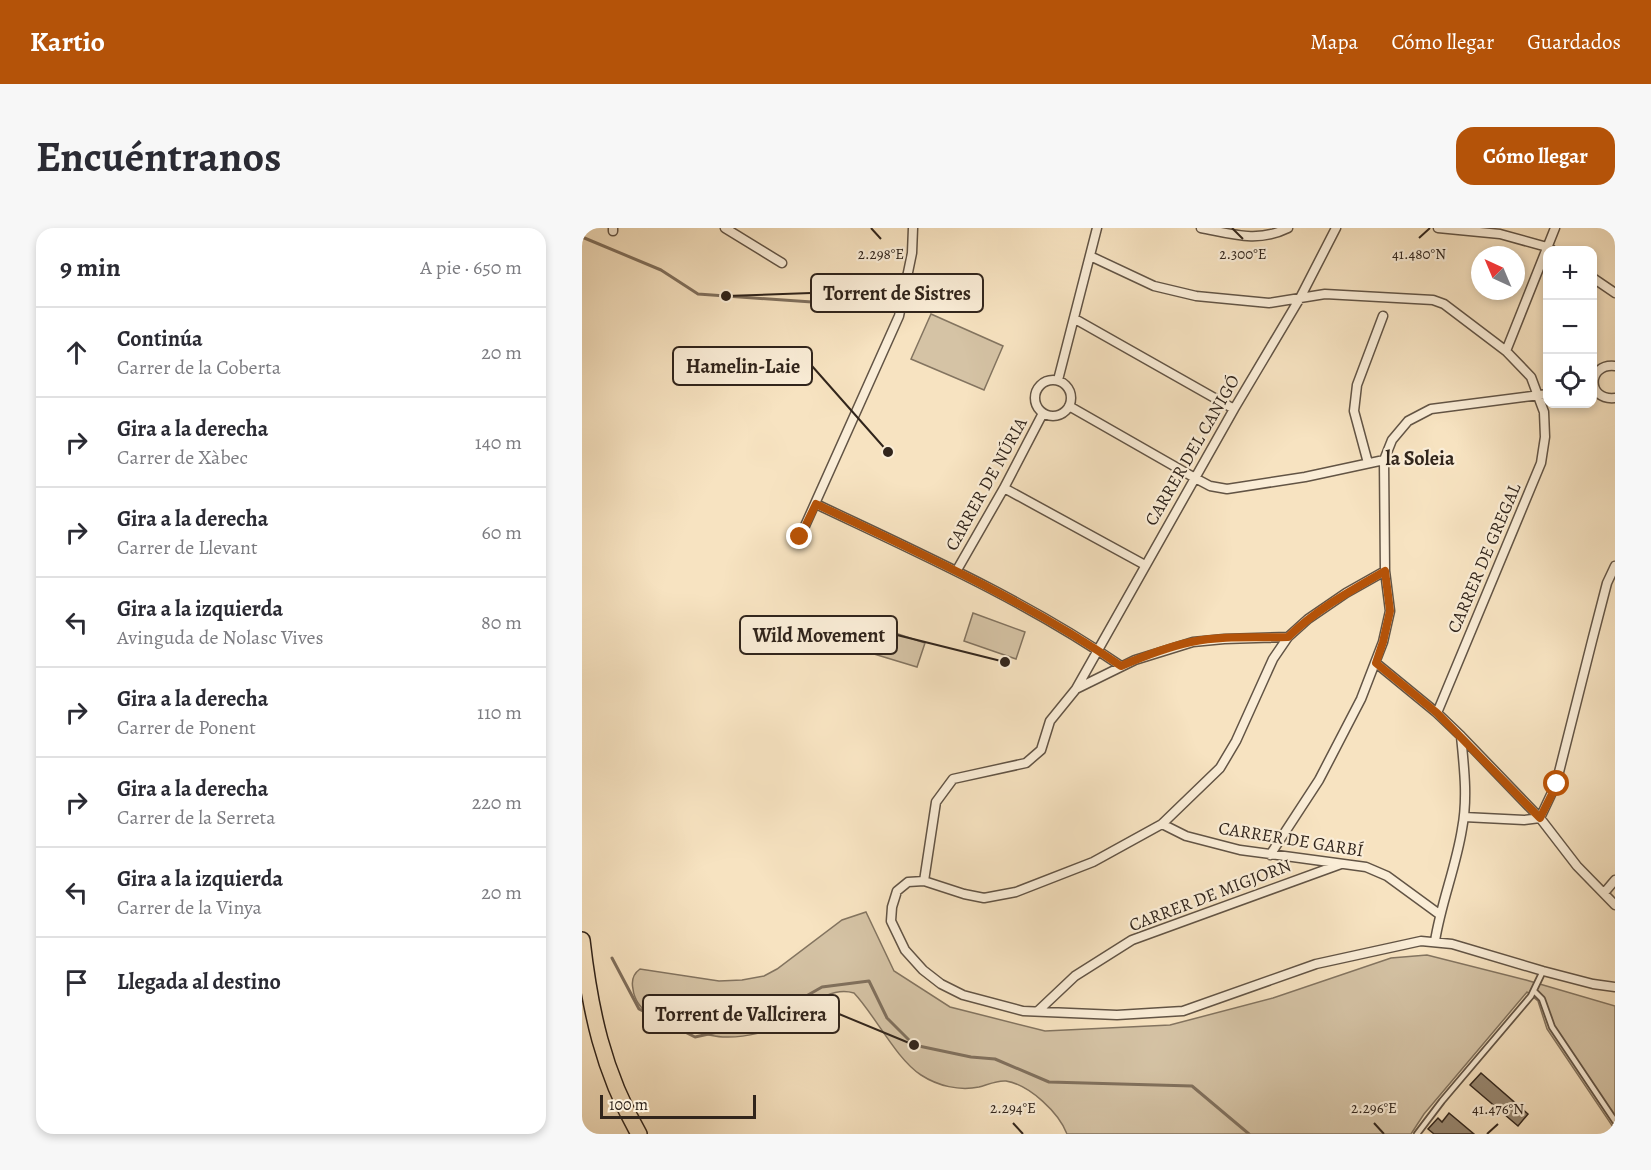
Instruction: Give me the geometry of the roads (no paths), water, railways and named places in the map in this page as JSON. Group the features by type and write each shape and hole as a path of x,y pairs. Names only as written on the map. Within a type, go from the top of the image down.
{"highway":[{"path":"582,940 597,1034 617,1091 639,1134"}],"street":[{"path":"725,228 782,263"},
{"path":"800,537 898,316 912,253 913,228"},
{"path":"1058,380 1097,228"},
{"path":"1201,228 1250,238 1272,236 1288,228"},
{"name":"CARRER DEL CANIGÓ","path":"924,881 936,802 953,779 1026,762 1041,750 1050,721 1076,688 1234,409 1300,298 1336,228"},
{"path":"1438,228 1500,234 1543,247"},
{"path":"1551,246 1555,228"},
{"name":"CARRER DE GREGAL","path":"1090,256 1154,286 1196,296 1269,303 1325,294 1433,300 1453,309 1506,351 1531,377 1543,395"},
{"path":"1506,351 1543,265"},
{"path":"1597,281 1615,293"},
{"path":"1368,463 1354,411 1358,385 1383,316"},
{"path":"1075,319 1234,409"},
{"path":"1597,371 1612,364"},
{"path":"1047,380 1058,380 1069,389 1071,398 1069,406 1059,414 1043,413 1036,404 1036,392 1047,380"},
{"path":"1597,394 1606,398 1615,398"},
{"path":"1270,855 1320,780 1361,699 1383,642 1390,611 1385,571 1384,460 1392,440 1408,421 1431,409 1543,395"},
{"path":"1069,406 1210,486 1227,489 1305,477 1384,460"},
{"name":"CARRER DE GREGAL","path":"1437,713 1541,463 1545,437 1544,408"},
{"name":"CARRER DE NÚRIA","path":"957,570 1004,488 1043,413"},
{"path":"1004,488 1145,566"},
{"path":"816,504 957,570 1097,649 1121,666"},
{"path":"1540,818 1557,784 1594,631 1607,583 1615,566"},
{"path":"1385,571 1308,618 1288,637 1273,659 1236,741 1220,768 1162,825 1094,862 1016,892 984,898 963,894 924,881 908,882 897,891 891,921 905,950 923,970 941,984 963,995 1023,1011 1117,1015 1183,1011 1316,964 1421,941 1435,941 1593,984 1615,987"},
{"path":"1076,688 1121,666 1165,649 1193,642 1288,637"},
{"path":"1376,663 1437,713 1461,736 1540,818 1577,866 1615,905"},
{"path":"1435,941 1439,914 1464,817 1465,786 1461,736"},
{"path":"1464,817 1524,820 1540,818"},
{"name":"CARRER DE GARBÍ","path":"1162,825 1186,836 1240,850 1366,867 1387,876 1439,914"},
{"name":"CARRER DE MIGJORN","path":"1039,1010 1075,976 1132,940 1341,864"},
{"path":"1604,893 1615,880"}],"lane":[{"path":"1417,1134 1534,991 1543,971"},
{"path":"1534,991 1542,999 1552,1027 1615,1121"}],"waterway":[{"path":"582,237 661,270 698,294 812,302 848,295 882,284 903,274"},
{"path":"612,958 639,1009 695,1037 759,1023 822,987 869,981 887,1018 914,1045 971,1057 995,1059 1049,1082 1192,1086 1249,1134"}],"place":[{"name":"Torrent de Sistres","path":"726,296"},
{"name":"Hamelin-Laie","path":"888,452"},
{"name":"Wild Movement","path":"1005,662"},
{"name":"Torrent de Vallcirera","path":"914,1045"}],"district":[{"name":"la Soleia","path":"1420,458"}]}
